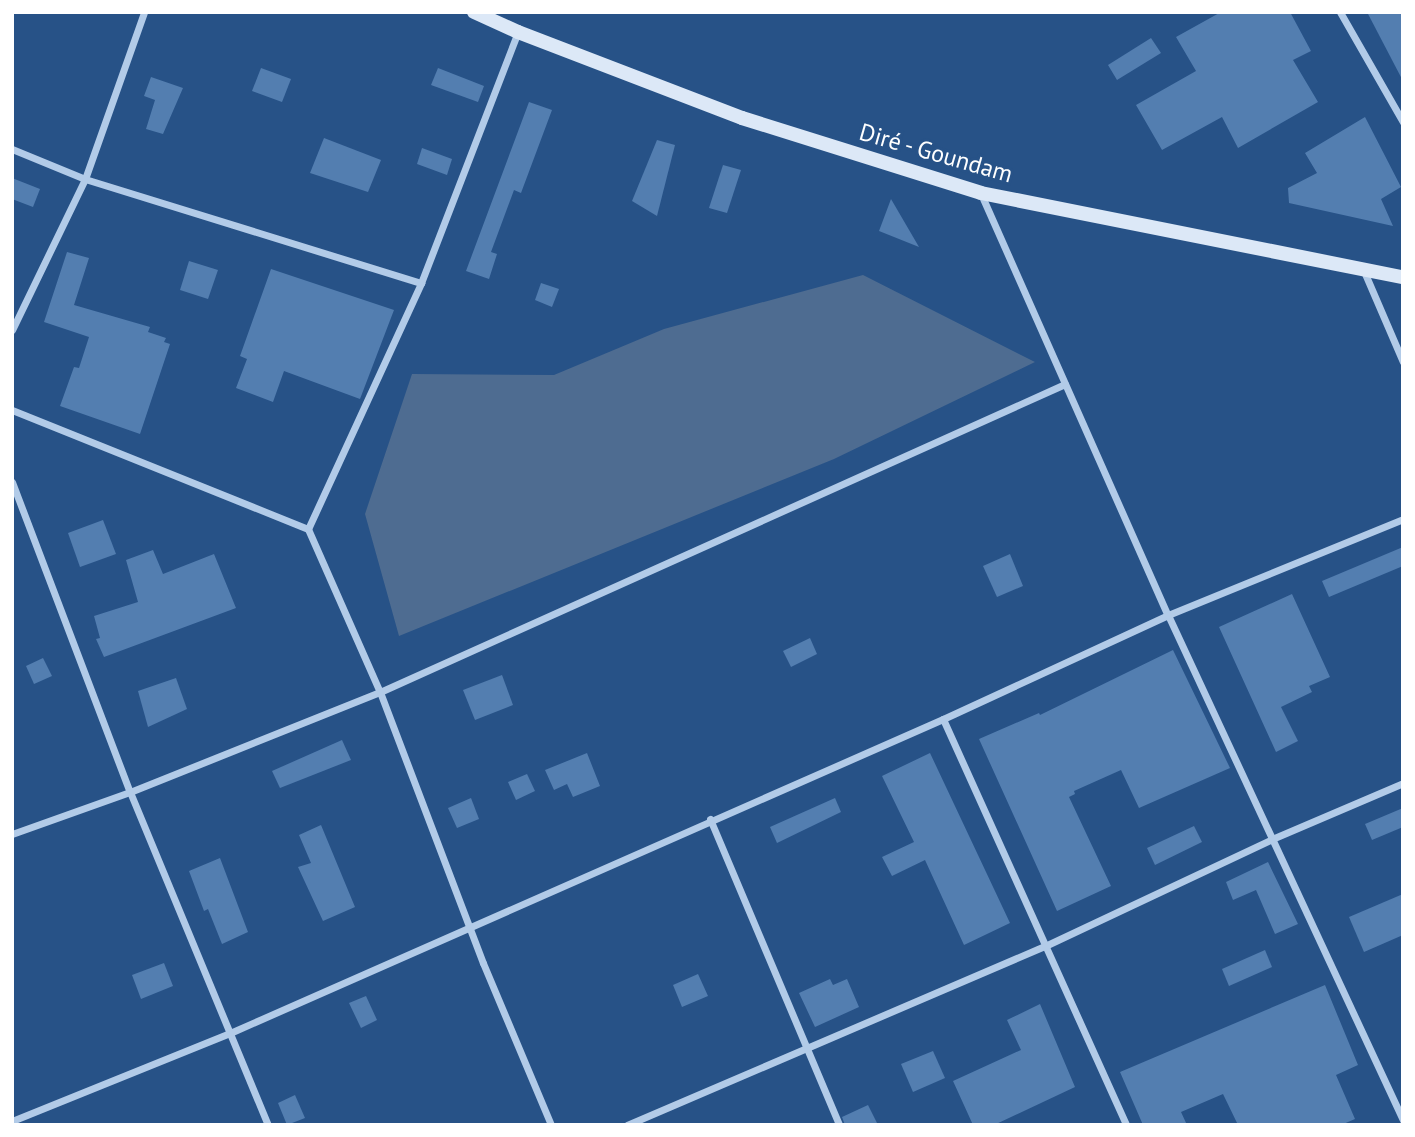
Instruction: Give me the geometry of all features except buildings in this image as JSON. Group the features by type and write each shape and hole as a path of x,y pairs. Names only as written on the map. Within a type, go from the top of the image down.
{"main road":[{"name":"Diré - Goundam","path":"474,12 518,33 742,118 981,193 1403,277"}],"street":[{"path":"12,330 85,179 144,12"},
{"path":"1340,12 1403,122"},
{"path":"308,529 421,283 518,33"},
{"path":"12,149 85,179 421,283"},
{"path":"981,193 1168,615 1402,1123"},
{"path":"1363,269 1403,362"},
{"path":"12,834 130,792 380,692 1065,384"},
{"path":"12,410 308,529 380,692 468,925 551,1125"},
{"path":"12,482 130,792 268,1125"},
{"path":"12,1121 230,1032 468,925 943,719 1168,615 1403,519"},
{"path":"943,719 1126,1125"},
{"path":"626,1125 1045,946 1272,839 1403,783"},
{"path":"710,819 839,1125"}],"water":[{"path":"863,275 1035,362 834,459 399,636 365,514 412,374 554,375 664,329"}]}
